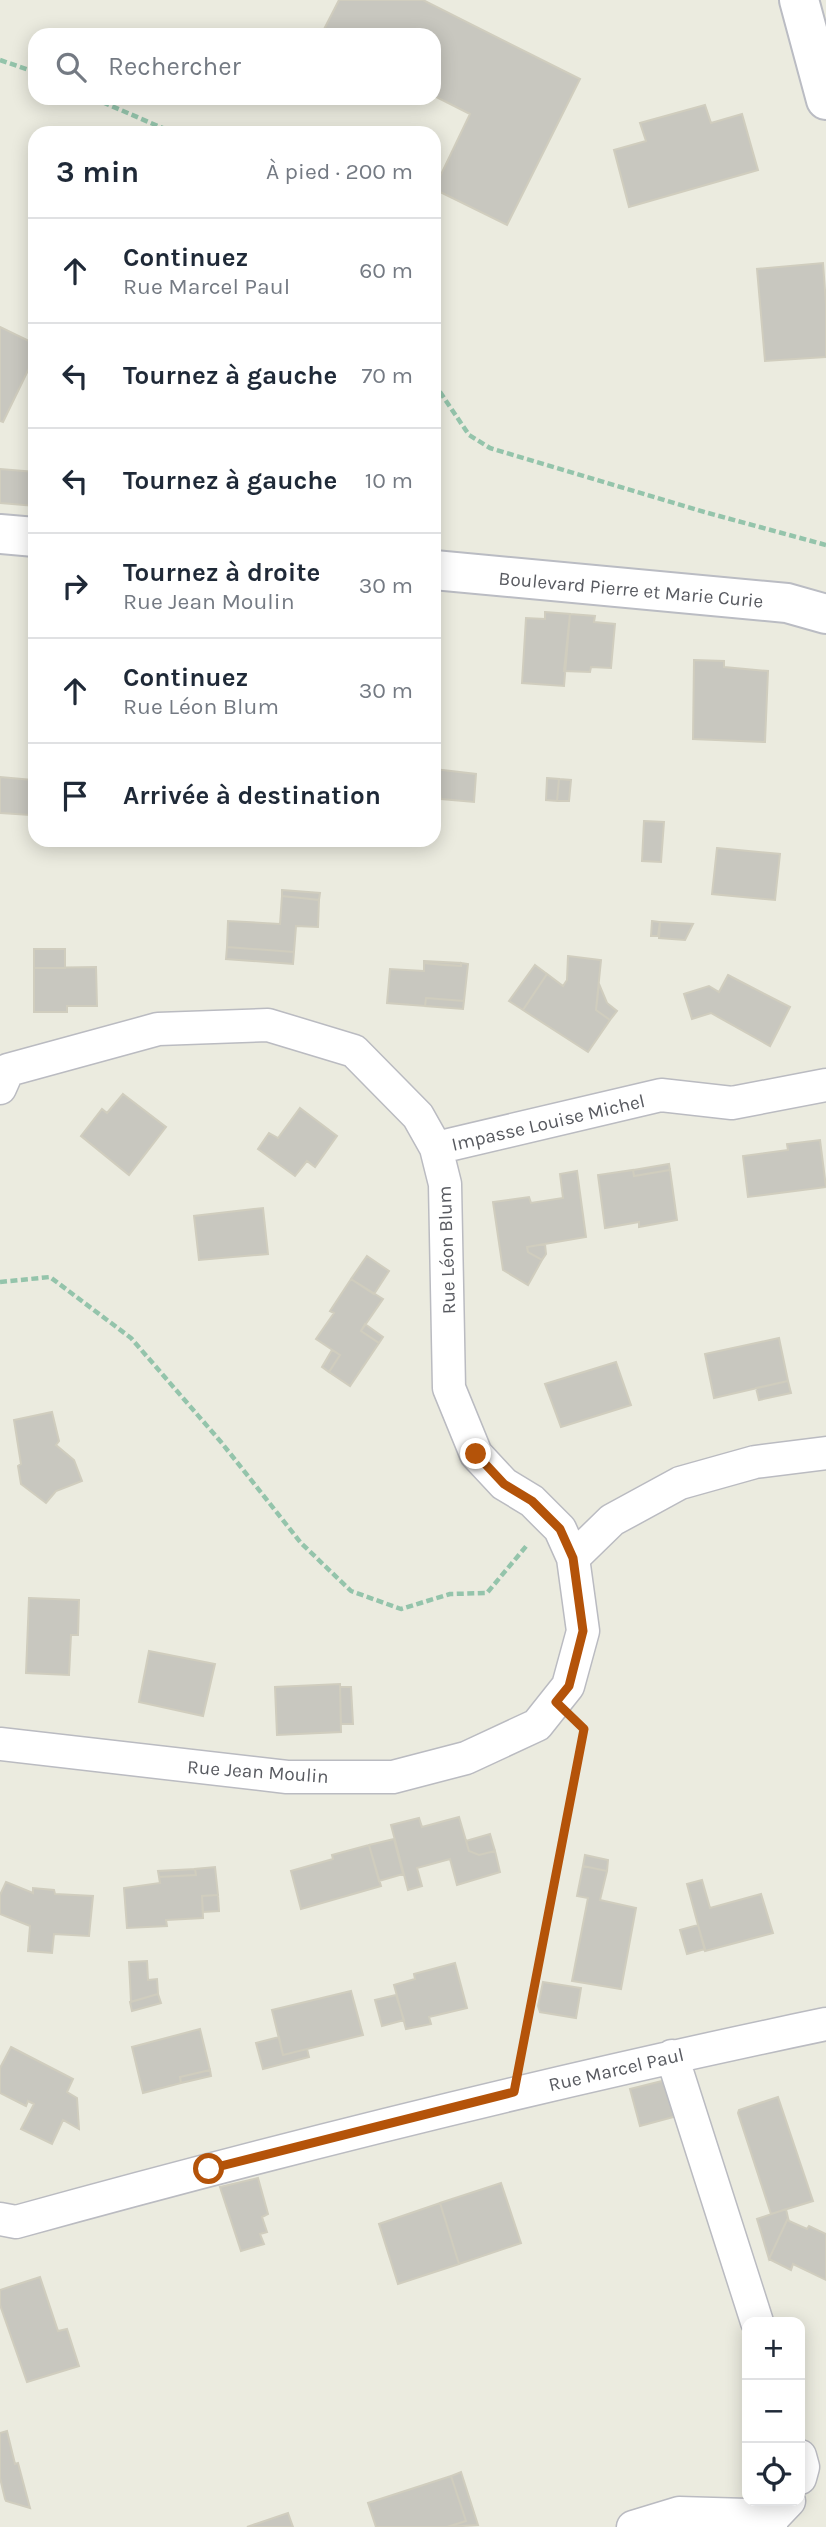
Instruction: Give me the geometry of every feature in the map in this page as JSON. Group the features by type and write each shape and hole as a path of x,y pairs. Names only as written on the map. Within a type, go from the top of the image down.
{"main road":[{"path":"799,0 826,100"},
{"path":"0,534 28,536"},
{"name":"Boulevard Pierre et Marie Curie","path":"441,571 788,603 826,614"}],"street":[{"name":"Rue Léon Blum","path":"0,1088 8,1070 158,1029 268,1025 354,1051 418,1116 436,1148 445,1184 449,1388 476,1454 504,1484 532,1501 560,1529 573,1558"},
{"name":"Impasse Louise Michel","path":"436,1148 661,1095 732,1103 826,1086"},
{"path":"573,1558 612,1520 680,1483 755,1462 826,1453"},
{"name":"Rue Jean Moulin","path":"0,1744 288,1777 393,1777 466,1758 537,1725 569,1686 583,1631 573,1558"},
{"name":"Rue Marcel Paul","path":"0,2218 16,2222 209,2169 514,2092 826,2024"},
{"path":"672,2056 755,2317"},
{"path":"633,2527 679,2513 747,2515 769,2526 785,2506"}],"path":[{"path":"0,60 28,70"},
{"path":"109,105 158,126"},
{"path":"441,393 469,435 490,448 826,545"},
{"path":"0,1282 50,1277 131,1338 221,1442 301,1543 351,1591 401,1609 450,1594 487,1592 549,1518"},
{"path":"514,2092 584,1729 556,1702"}],"building":[{"path":"339,0 423,0 580,79 507,225 441,192 441,174 470,114 441,100 441,28 325,28"},
{"path":"705,105 711,123 742,114 758,170 629,207 614,150 646,141 640,123"},
{"path":"823,263 826,357 765,361 757,269"},
{"path":"0,327 28,341 28,370 3,422 0,421"},
{"path":"0,469 28,471 28,505 0,503"},
{"path":"545,612 570,614 564,686 522,683 526,618 545,619"},
{"path":"570,614 595,616 594,622 615,624 611,668 591,667 590,672 564,671"},
{"path":"694,660 724,661 724,667 768,671 765,742 693,739"},
{"path":"441,770 476,774 474,802 441,799"},
{"path":"0,777 28,780 28,815 0,813"},
{"path":"547,778 559,779 557,801 546,800"},
{"path":"559,779 571,780 569,801 557,801"},
{"path":"644,821 664,822 661,862 642,861"},
{"path":"717,848 780,854 775,900 712,894"},
{"path":"282,890 320,893 319,900 282,896"},
{"path":"282,896 319,900 318,927 296,926 294,952 227,947 228,921 280,924"},
{"path":"652,921 660,922 658,936 651,936"},
{"path":"660,922 693,924 685,940 659,938"},
{"path":"227,947 294,952 293,964 226,959"},
{"path":"34,949 65,949 65,968 34,968"},
{"path":"568,956 601,960 596,1010 610,1020 588,1052 523,1010 547,974 563,986 567,980"},
{"path":"424,963 461,963 461,966"},
{"path":"424,963 461,966 461,963 468,964 464,1001 426,998 425,1006 387,1003 390,969 424,971"},
{"path":"535,965 547,974 523,1010 509,1001"},
{"path":"96,967 97,1006 67,1006 67,1012 34,1012 34,968"},
{"path":"728,975 790,1007 770,1046 711,1013 692,1019 684,994 709,986 719,992"},
{"path":"599,984 607,1003 617,1011 610,1020 596,1010"},
{"path":"426,998 464,1001 463,1009 425,1006"},
{"path":"123,1094 166,1127 129,1175 81,1136 102,1109 107,1113"},
{"path":"300,1108 337,1136 315,1167 307,1161 295,1176 258,1149 269,1133 278,1138"},
{"path":"820,1140 826,1187 748,1197 743,1156 788,1150 787,1144"},
{"path":"669,1164 670,1170 634,1176 633,1170"},
{"path":"633,1170 634,1176 670,1170 677,1220 639,1227 639,1222 605,1228 598,1175"},
{"path":"577,1171 586,1237 527,1247 528,1252 542,1260 528,1285 503,1270 493,1202 529,1197 531,1203 563,1198 560,1174"},
{"path":"263,1208 268,1254 199,1260 194,1216"},
{"path":"545,1244 546,1254 542,1260 528,1252 527,1247"},
{"path":"367,1256 389,1271 374,1294 351,1279"},
{"path":"351,1279 383,1299 361,1331 379,1343 350,1386 329,1372 340,1355 316,1339 334,1313 330,1311"},
{"path":"365,1324 383,1337 379,1343 361,1331"},
{"path":"779,1338 788,1381 714,1398 705,1354"},
{"path":"332,1350 340,1355 329,1372 322,1367"},
{"path":"616,1362 631,1405 561,1427 545,1384"},
{"path":"788,1381 791,1393 759,1400 756,1388"},
{"path":"52,1412 59,1441 56,1445 74,1460 82,1481 56,1491 46,1503 21,1484 18,1466 21,1464 14,1420"},
{"path":"29,1598 79,1600 78,1635 71,1635 69,1675 26,1673"},
{"path":"149,1651 215,1664 203,1716 139,1702"},
{"path":"340,1684 341,1732 277,1735 275,1687"},
{"path":"340,1687 351,1687 353,1724 341,1724"},
{"path":"459,1817 469,1851 479,1855 495,1851 500,1872 457,1885 450,1859 417,1868 422,1886 408,1890 391,1825 419,1818 422,1827"},
{"path":"490,1834 495,1851 479,1855 469,1851 466,1841"},
{"path":"394,1839 403,1874 379,1881 369,1845"},
{"path":"369,1845 381,1886 301,1909 291,1871 333,1859 332,1855"},
{"path":"585,1855 608,1860 607,1871 583,1866"},
{"path":"583,1866 607,1871 600,1900 636,1908 621,1989 572,1981 588,1898 577,1896"},
{"path":"215,1867 218,1895 202,1896 203,1918 166,1920 167,1926 127,1928 124,1888 160,1883 159,1877 196,1875 195,1869"},
{"path":"195,1869 196,1875 159,1877 158,1871"},
{"path":"702,1880 710,1908 761,1894 773,1933 705,1951 687,1884"},
{"path":"6,1882 33,1893 33,1888 54,1890 55,1894 93,1896 89,1936 54,1934 52,1953 28,1951 30,1926 0,1914 0,1895"},
{"path":"218,1895 219,1911 203,1912 202,1896"},
{"path":"698,1925 705,1949 687,1954 680,1930"},
{"path":"147,1961 148,1980 157,1979 158,1994 131,2002 129,1962"},
{"path":"455,1963 467,2008 429,2017 431,2024 406,2029 394,1985 415,1979 414,1974"},
{"path":"543,1982 581,1988 576,2018 540,2012 538,2006"},
{"path":"351,1991 363,2035 283,2055 272,2010"},
{"path":"158,1994 161,2003 132,2011 130,2002"},
{"path":"396,1995 404,2020 382,2026 375,2000"},
{"path":"200,2029 210,2070 180,2077 181,2083 143,2093 132,2047"},
{"path":"279,2037 283,2055 307,2049 309,2057 263,2069 256,2043"},
{"path":"11,2047 73,2079 67,2092 77,2098 79,2129 63,2120 52,2144 21,2129 34,2104 28,2101 26,2106 0,2093 0,2068"},
{"path":"210,2070 211,2076 181,2083 180,2077"},
{"path":"666,2080 677,2116 640,2126 630,2089"},
{"path":"778,2097 813,2201 771,2214 738,2113 739,2110"},
{"path":"258,2178 268,2214 262,2217 267,2232 260,2234 264,2244 241,2251 220,2187"},
{"path":"501,2183 521,2243 459,2264 440,2203"},
{"path":"440,2203 459,2264 398,2284 379,2224"},
{"path":"786,2209 788,2218 769,2259 757,2219"},
{"path":"788,2218 807,2229 809,2226 826,2234 826,2280 793,2264 791,2270 769,2259"},
{"path":"40,2277 58,2331 67,2329 79,2366 27,2382 0,2305 0,2290"},
{"path":"7,2431 30,2508 5,2499 0,2478 0,2433"},
{"path":"461,2472 478,2525 447,2527 466,2521 451,2476"},
{"path":"451,2476 466,2521 447,2527 376,2527 368,2503"},
{"path":"288,2513 293,2527 247,2527"}],"route":[{"path":"209,2169 514,2092 584,1729 556,1702 569,1686 583,1631 573,1558 560,1529 532,1501 504,1484 476,1454"}]}
